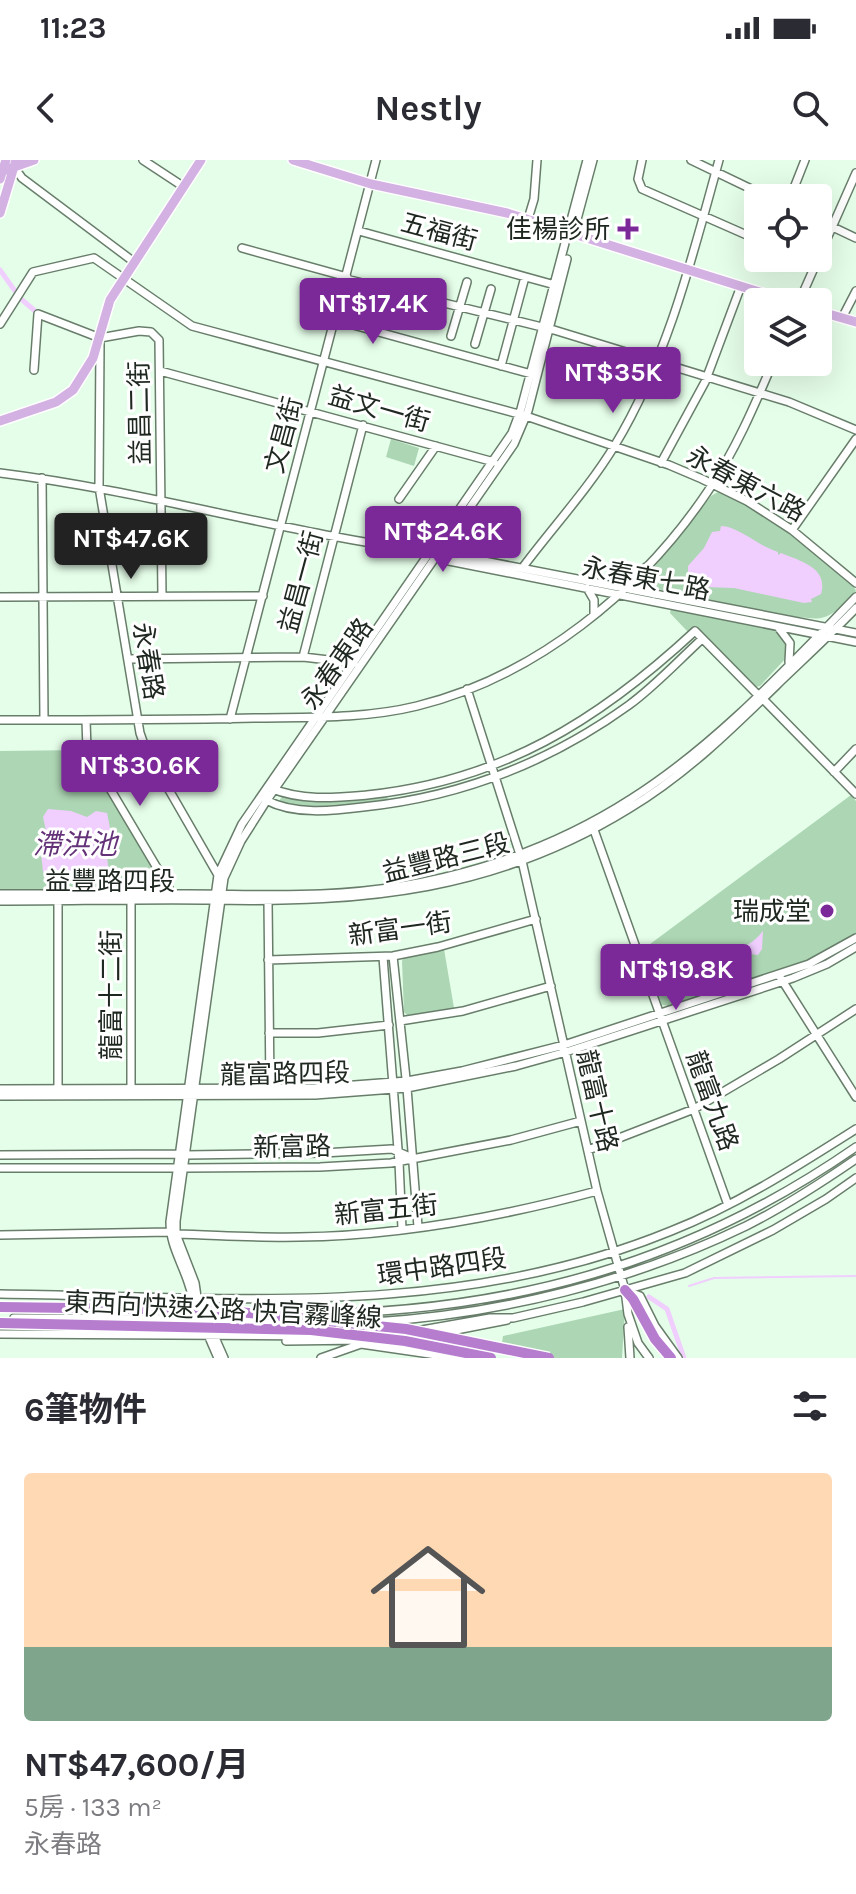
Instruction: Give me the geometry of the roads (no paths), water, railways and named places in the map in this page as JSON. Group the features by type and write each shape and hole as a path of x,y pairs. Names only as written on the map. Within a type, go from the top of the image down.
{"highway":[{"path":"629,1294 655,1339 671,1358"},
{"name":"東西向快速公路 快官霧峰線","path":"0,1308 220,1310 406,1329 549,1358"},
{"name":"東西向快速公路 快官霧峰線","path":"0,1321 311,1330 405,1341 491,1358"}],"main road":[{"path":"1,174 12,162 34,160"},
{"path":"0,421 36,411 71,391 93,358 105,310 201,160"},
{"path":"294,160 371,184 528,219 747,288"},
{"path":"0,213 12,162"},
{"path":"832,315 856,322"}],"street":[{"path":"143,160 184,187"},
{"name":"文昌街","path":"230,719 376,160"},
{"path":"528,219 534,199 537,160"},
{"name":"永春東路","path":"221,876 235,836 264,799 315,717 461,521 514,444 590,160"},
{"path":"642,160 638,179 642,189 744,234"},
{"path":"691,160 744,185"},
{"path":"523,567 614,447 658,361 690,270 719,160"},
{"path":"796,184 805,160"},
{"path":"12,162 22,178 134,262"},
{"path":"806,288 856,173"},
{"path":"834,227 856,238"},
{"name":"五福街","path":"359,231 555,285"},
{"name":"永春東路","path":"546,329 571,233"},
{"path":"242,248 658,361 808,409 856,430"},
{"name":"永春東六路","path":"0,324 33,272 94,258 192,326 522,415 712,484 747,501 792,530 856,583"},
{"path":"501,366 525,277"},
{"path":"451,336 467,282"},
{"path":"661,463 707,377 741,286"},
{"path":"475,344 491,289"},
{"path":"842,318 856,291"},
{"path":"34,370 38,314 100,338"},
{"path":"335,320 534,375"},
{"name":"益昌二街","path":"100,338 139,331 151,332 159,340 162,596"},
{"name":"永春路","path":"100,338 99,487 137,720 146,750 221,876"},
{"name":"益文一街","path":"160,371 494,462"},
{"path":"0,720 324,717 417,706 467,689 523,663 594,615 646,567 678,531 712,484 735,445 767,376"},
{"name":"永春東路","path":"271,788 324,717 435,553 506,445 522,415"},
{"name":"益昌一街","path":"303,657 363,425"},
{"path":"792,530 856,439"},
{"path":"399,499 436,446"},
{"name":"永春東七路","path":"0,473 99,487 162,503 281,526 523,567 776,625 819,634 828,631"},
{"path":"42,478 44,720"},
{"path":"461,521 462,543 474,558"},
{"name":"永春東七路","path":"435,553 444,560 587,588 654,594 828,631 856,642"},
{"path":"646,567 648,584 654,594"},
{"path":"587,588 594,600 594,615"},
{"path":"0,597 263,596"},
{"name":"益豐路三段","path":"760,697 828,631 856,597"},
{"name":"益豐路三段","path":"828,631 837,628 856,608"},
{"path":"776,625 783,630 790,643 789,664"},
{"path":"837,628 856,633"},
{"path":"271,788 303,798 392,792 430,785 492,766 553,738 607,705 653,670 695,631 856,794"},
{"name":"益豐路三段","path":"218,897 268,901 359,898 414,891 476,876 594,830 715,745 819,634"},
{"path":"264,799 303,810 344,810 394,804 496,777 559,749 614,715 661,678 702,639"},
{"path":"129,659 303,657 354,663"},
{"path":"653,670 661,678"},
{"name":"龍富十路","path":"467,689 521,858 597,1191 620,1275 629,1294"},
{"path":"607,705 614,715"},
{"path":"86,720 87,750 169,888 169,894"},
{"path":"553,738 559,749"},
{"path":"834,772 856,749"},
{"name":"益豐路三段","path":"218,897 322,894 391,887 464,873 521,858 659,784"},
{"path":"392,792 394,804"},
{"name":"龍富九路","path":"594,830 728,1205"},
{"path":"221,876 173,1233 189,1285 221,1358"},
{"name":"益豐路四段","path":"0,894 218,897"},
{"name":"益豐路四段","path":"0,901 131,901 218,897"},
{"path":"58,901 58,1089"},
{"name":"龍富十二街","path":"131,901 131,1089"},
{"path":"268,901 270,1088"},
{"name":"新富一街","path":"268,960 393,956 438,947 536,919"},
{"path":"780,977 823,958 856,938"},
{"path":"780,977 827,964 856,947"},
{"path":"393,956 418,1227"},
{"path":"383,957 402,1229"},
{"path":"780,977 856,1097"},
{"name":"龍富路四段","path":"0,1089 131,1089 315,1095 407,1085 565,1048 780,977"},
{"path":"400,1021 463,1011 551,986"},
{"path":"588,1150 694,1109 856,1009"},
{"path":"269,1033 318,1033 389,1025"},
{"name":"龍富路四段","path":"0,1096 393,1086"},
{"path":"412,1158 511,1140 581,1121"},
{"name":"環中路四段","path":"0,1294 326,1299 418,1293 525,1276 668,1233 761,1188 856,1129"},
{"name":"環中路四段","path":"0,1321 347,1314 431,1307 533,1291 675,1247 716,1229 764,1204 856,1147"},
{"name":"新富路","path":"0,1155 323,1153 392,1149 412,1158"},
{"name":"新富路","path":"0,1168 320,1167 399,1162 412,1158"},
{"name":"環中路四段","path":"0,1308 347,1324 431,1317 578,1289 698,1248 748,1225 856,1159"},
{"path":"0,1334 259,1337 408,1332 490,1318 513,1318 629,1294 685,1273 747,1243 826,1199 856,1178"},
{"name":"新富五街","path":"0,1235 173,1233 300,1237 418,1227 528,1209 597,1191"},
{"path":"629,1294 622,1303 630,1341 630,1358"},
{"path":"629,1294 625,1301 634,1334 649,1358"},
{"path":"629,1294 640,1296 655,1326 678,1358"},
{"path":"321,1358 361,1344 457,1358"}],"water":[{"path":"721,526 741,533 778,552 778,555 781,553 812,568 821,578 821,594 811,599 812,602 804,603 734,588 704,587 689,577 692,576 688,573 688,566 704,548 712,532 720,531"},
{"name":"滯洪池","path":"48,809 71,811 87,817 96,811 107,813 110,828 106,849 109,873 106,875 102,871 101,875 78,873 55,877 43,872 41,853 46,831 43,817"},
{"path":"763,931 762,949 758,955 723,950 713,952 704,970 695,963 707,945 740,947 751,943"}],"waterway":[{"path":"0,270 20,298 35,311"},
{"path":"689,1286 714,1278 856,1276"},
{"path":"649,1297 667,1309 684,1358"}],"place":[{"name":"佳楊診所","path":"628,229"},
{"name":"瑞成堂","path":"827,911"}]}
